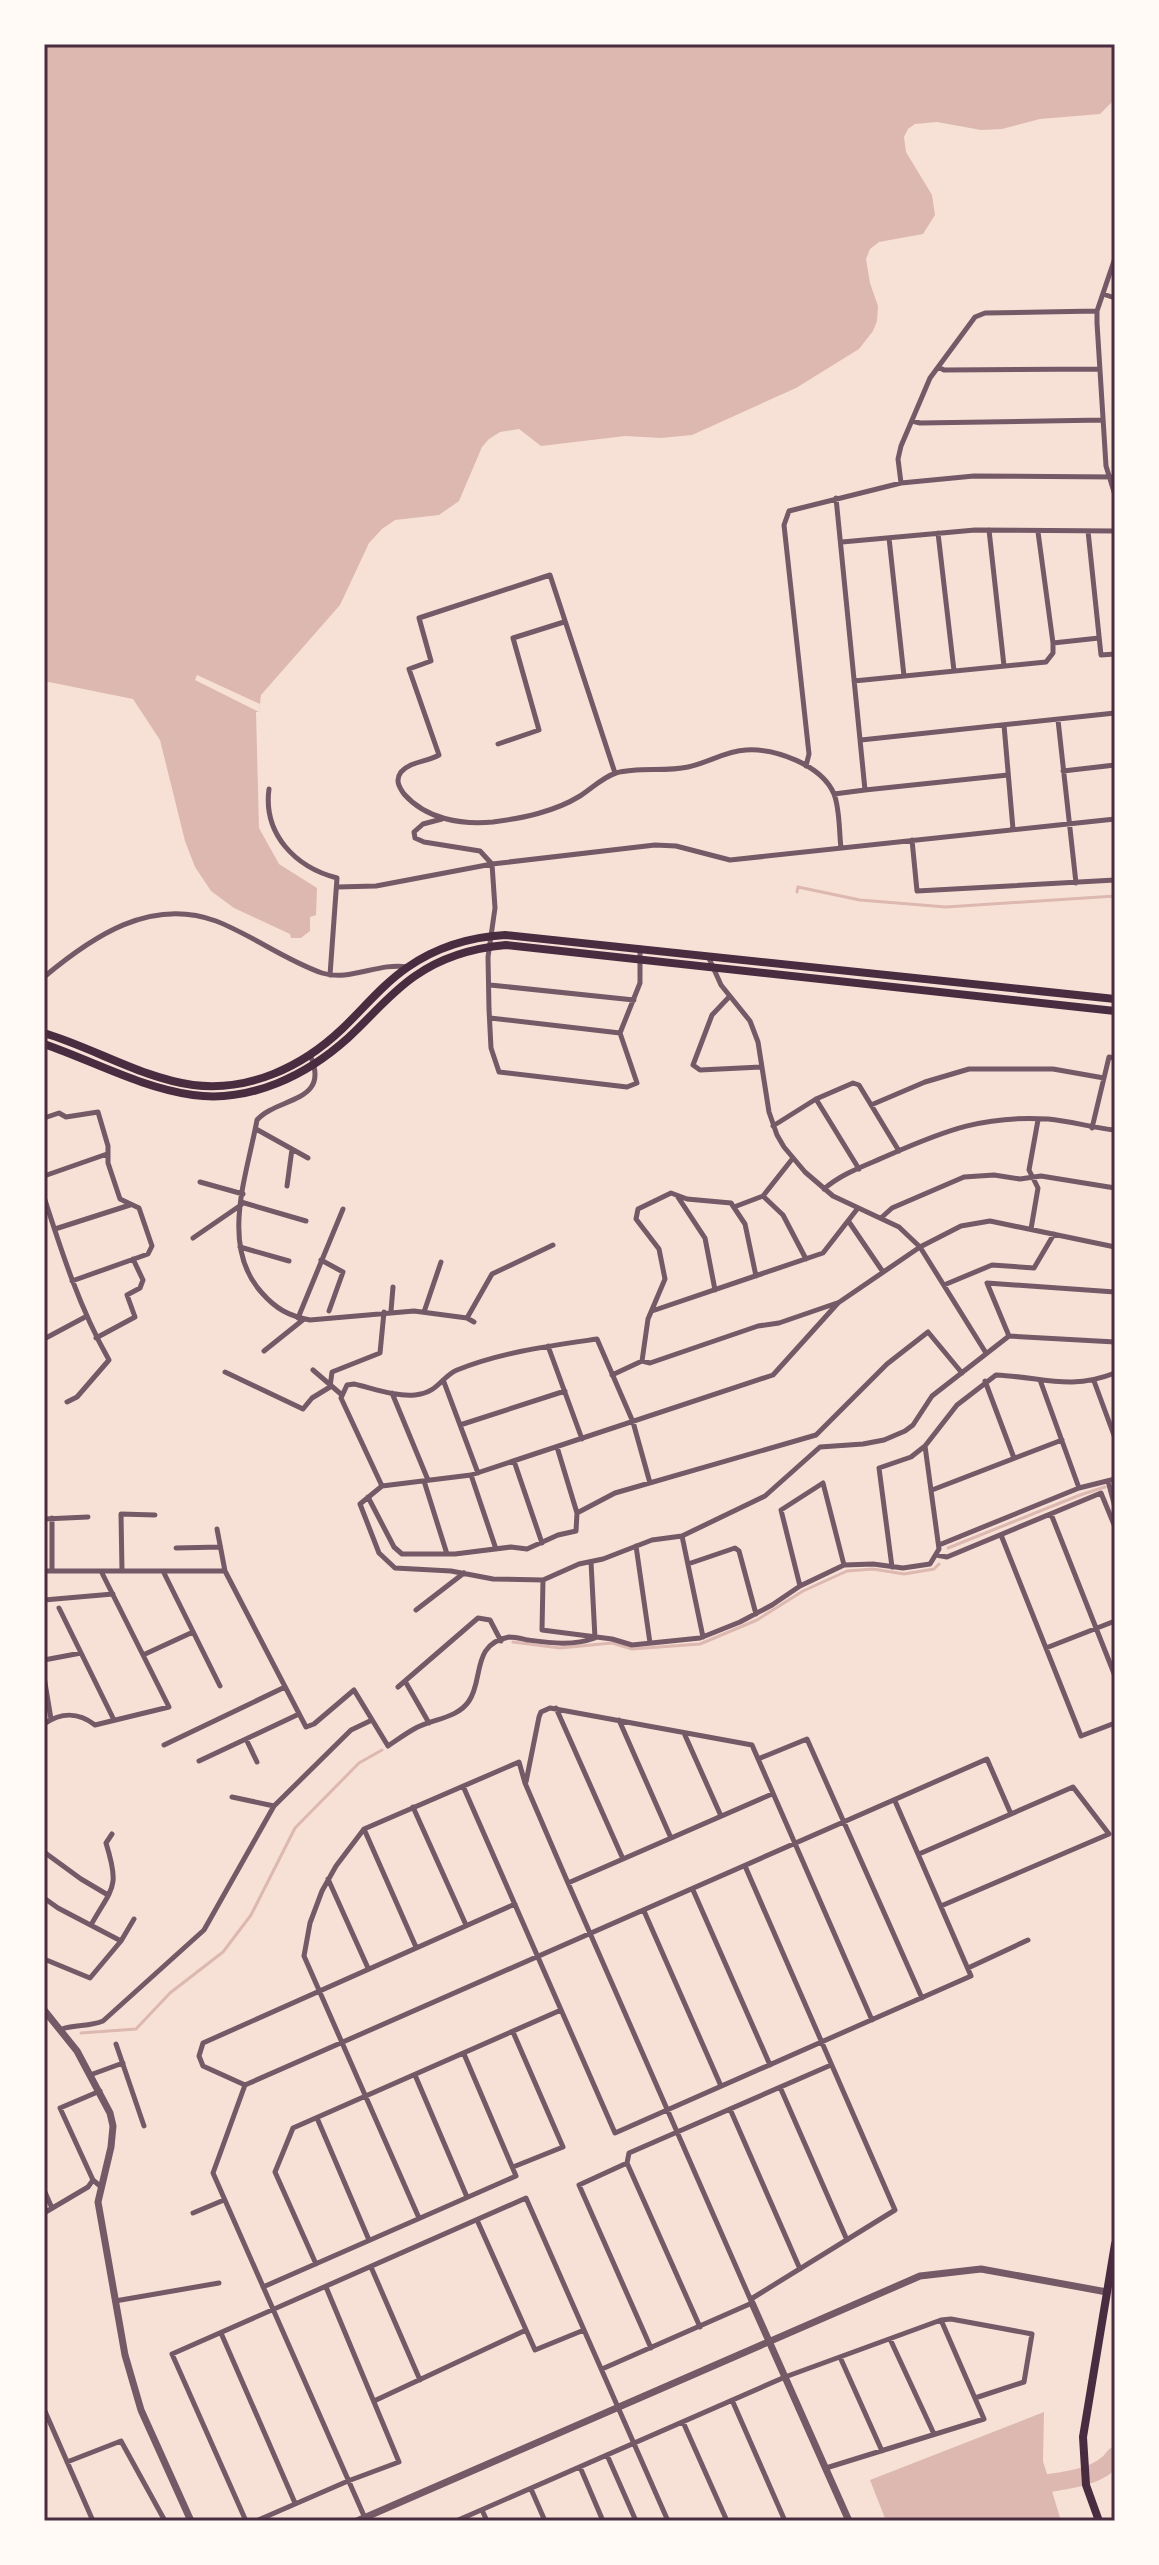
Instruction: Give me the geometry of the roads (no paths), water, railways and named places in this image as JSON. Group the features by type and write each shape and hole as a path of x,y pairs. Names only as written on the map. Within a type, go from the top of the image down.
{"main road":[{"path":"44,1033 194,1085 253,1081 293,1066 310,1055 408,967 431,953 459,942 491,936 542,937 1115,999"},
{"path":"44,1044 137,1080 196,1096 256,1090 298,1075 315,1065 349,1038 391,994 417,974 462,952 506,945 1115,1011"},
{"path":"1099,2521 1086,2485 1085,2419 1115,2244"}],"street":[{"path":"1115,258 1097,311 1103,420 1115,495"},
{"path":"1103,294 1115,298"},
{"path":"901,483 898,459 912,421 937,367 975,317 985,313 1097,311"},
{"path":"937,367 944,370 1100,369"},
{"path":"912,421 1103,420"},
{"path":"806,766 809,754 784,525 789,511 901,483 974,476 1111,477"},
{"path":"836,498 865,790"},
{"path":"842,542 989,530 1115,531"},
{"path":"989,530 1004,666"},
{"path":"1088,531 1101,655 1115,654"},
{"path":"854,681 1046,662 1053,653 1053,643 1038,532"},
{"path":"938,533 954,671"},
{"path":"889,538 904,676"},
{"path":"615,773 550,575 419,618 431,661 409,669 439,755 412,764 402,771 398,785 411,801 429,814 490,822 535,815 577,798 615,773 690,767 721,755 746,750 771,752 806,766 821,776 834,794 841,848"},
{"path":"498,744 539,730 513,638 564,622"},
{"path":"1053,643 1099,638"},
{"path":"861,740 1115,713"},
{"path":"1058,720 1076,883"},
{"path":"1004,725 1013,829"},
{"path":"1063,771 1115,765"},
{"path":"834,794 1008,775"},
{"path":"269,789 268,811 276,835 292,856 321,873 337,878 330,975"},
{"path":"443,818 423,824 414,832 415,838 480,851 492,864 495,908 489,946 491,1048 499,1072 627,1087 637,1083 620,1033 640,983 640,948"},
{"path":"337,887 376,886 492,864 655,845 676,846 730,860 1115,819"},
{"path":"912,840 917,891 1115,880"},
{"path":"44,977 89,943 119,927 173,912 217,922 330,975 395,965 408,967"},
{"path":"708,955 721,985 750,1021 758,1042 773,1126 793,1158 824,1189 899,1227 920,1247 986,1353"},
{"path":"490,985 634,1000"},
{"path":"730,996 712,1015 693,1065 700,1070 761,1067"},
{"path":"490,1018 620,1033"},
{"path":"310,1055 315,1065 313,1081 305,1095 263,1114 257,1120 241,1204 240,1247 251,1279 273,1305 301,1318 424,1312 467,1318 474,1322"},
{"path":"1092,1128 1109,1057 1115,1058"},
{"path":"871,1105 925,1082 969,1069 1053,1069 1104,1078"},
{"path":"773,1126 816,1099 853,1083 859,1085 899,1151"},
{"path":"816,1099 859,1169"},
{"path":"44,1118 59,1113 66,1117 98,1112 108,1146 108,1163 120,1199 139,1208 152,1246 148,1254 72,1281"},
{"path":"824,1189 836,1179 899,1151 943,1132 980,1121 1049,1119 1115,1130"},
{"path":"1031,1229 1038,1188 1029,1170 1038,1120"},
{"path":"256,1129 308,1158"},
{"path":"287,1186 292,1149"},
{"path":"44,1176 108,1154"},
{"path":"734,1207 763,1196 793,1158"},
{"path":"881,1218 892,1208 964,1177 994,1175 1020,1179 1041,1176 1115,1188"},
{"path":"200,1182 243,1194"},
{"path":"642,1361 648,1319 664,1283 659,1249 636,1219 638,1209 671,1193 678,1197 731,1203 745,1224 756,1276"},
{"path":"763,1196 783,1215 806,1259"},
{"path":"44,1197 72,1281 96,1338 109,1360 77,1397 67,1402"},
{"path":"678,1197 705,1238 715,1290"},
{"path":"44,1228 54,1228 131,1204"},
{"path":"193,1238 241,1204 306,1221"},
{"path":"652,1311 823,1253 858,1208"},
{"path":"264,1351 301,1318 343,1209"},
{"path":"1115,1237 1113,1247 990,1221 961,1226 920,1247 838,1303 773,1375 475,1474 382,1486 360,1504 379,1553 386,1562 401,1570 464,1573 493,1579 543,1580 579,1564 603,1559 636,1546 682,1536 765,1496 820,1447 863,1444 898,1435 913,1425 932,1396 1009,1336 1115,1342"},
{"path":"849,1222 883,1272"},
{"path":"944,1285 992,1265 1034,1268 1054,1234"},
{"path":"467,1318 492,1274 553,1245"},
{"path":"240,1247 289,1261"},
{"path":"96,1338 135,1317 127,1295 140,1288 143,1280 133,1259"},
{"path":"321,1260 343,1272 329,1311"},
{"path":"424,1312 441,1262"},
{"path":"1009,1336 987,1283 1115,1292"},
{"path":"330,1387 332,1372 380,1353 393,1287"},
{"path":"612,1375 642,1361 650,1363 838,1303"},
{"path":"44,1339 87,1316"},
{"path":"577,1513 615,1493 816,1435 887,1364 928,1332 962,1373"},
{"path":"342,1395 347,1385 354,1384 419,1394 444,1382 453,1372 517,1351 597,1339 633,1422 650,1483"},
{"path":"548,1346 582,1439"},
{"path":"313,1370 342,1395 382,1486"},
{"path":"225,1372 303,1409 312,1398 330,1387"},
{"path":"892,1567 879,1468 911,1457 925,1446 957,1405 996,1375 1075,1384 1115,1373"},
{"path":"1039,1380 1079,1488"},
{"path":"985,1381 1014,1458"},
{"path":"1094,1381 1115,1438"},
{"path":"444,1382 460,1425 496,1549"},
{"path":"460,1425 565,1391"},
{"path":"391,1392 426,1481 447,1554"},
{"path":"816,1435 820,1447"},
{"path":"931,1490 1062,1440"},
{"path":"543,1580 542,1630 632,1645 703,1637 756,1614 800,1586 844,1565 873,1564 903,1568 930,1564 939,1545 925,1446"},
{"path":"368,1497 397,1551 447,1554 527,1549 558,1535 576,1531 577,1513 557,1447"},
{"path":"514,1461 542,1543"},
{"path":"939,1545 1079,1488 1115,1479"},
{"path":"1108,1481 1115,1507"},
{"path":"800,1586 781,1510 823,1483 844,1565"},
{"path":"936,1555 947,1557 1101,1493 1115,1527"},
{"path":"122,1571 121,1514 155,1515"},
{"path":"1051,1514 1115,1676"},
{"path":"44,1519 88,1517"},
{"path":"52,1518 52,1571"},
{"path":"217,1529 225,1571 306,1727 314,1724 354,1690 388,1746 416,1727 465,1707 472,1699 482,1655 501,1641 510,1637 560,1644 595,1638"},
{"path":"1001,1535 1081,1736 1115,1723"},
{"path":"682,1536 703,1637"},
{"path":"636,1546 650,1643"},
{"path":"176,1548 220,1547"},
{"path":"688,1564 735,1548 739,1551 756,1614"},
{"path":"591,1562 595,1638"},
{"path":"44,1571 225,1571"},
{"path":"44,1724 51,1719 75,1714 83,1715 95,1725 169,1707 101,1571"},
{"path":"163,1571 220,1686"},
{"path":"416,1610 464,1573"},
{"path":"44,1600 113,1594"},
{"path":"59,1608 114,1720"},
{"path":"398,1687 478,1618 490,1620 501,1641"},
{"path":"1046,1648 1115,1621"},
{"path":"143,1655 193,1632"},
{"path":"44,1660 81,1653"},
{"path":"44,1677 51,1719"},
{"path":"405,1681 429,1723"},
{"path":"164,1745 285,1687"},
{"path":"556,1708 623,1859"},
{"path":"525,1783 539,1717 545,1709 556,1708 752,1745 872,2020"},
{"path":"199,1761 299,1714"},
{"path":"62,2029 103,2021 204,1930 274,1806 351,1730 372,1720"},
{"path":"619,1720 671,1838"},
{"path":"684,1732 721,1816"},
{"path":"246,1739 257,1762"},
{"path":"758,1759 807,1739 922,1998"},
{"path":"1011,1814 987,1759 245,2085 213,2173 365,2519 769,2339 920,2276 981,2269 1107,2292"},
{"path":"419,2218 304,1956 310,1923 328,1879 364,1829 519,1762 568,1883 849,2521"},
{"path":"463,1786 615,2133 971,1976 895,1801"},
{"path":"919,1854 1073,1787 1109,1834 941,1906"},
{"path":"568,1883 772,1794"},
{"path":"232,1797 274,1806"},
{"path":"413,1807 466,1925"},
{"path":"364,1829 416,1947"},
{"path":"91,1925 115,1883 106,1843 112,1834"},
{"path":"44,1852 108,1895"},
{"path":"602,2369 752,2301 895,2210 745,1866"},
{"path":"328,1879 368,1968"},
{"path":"693,1890 770,2065"},
{"path":"44,1898 121,1941"},
{"path":"245,2085 203,2066 199,2052 203,2043 318,1989 515,1904"},
{"path":"644,1911 721,2086"},
{"path":"44,1959 90,1978 121,1941 134,1919"},
{"path":"968,1968 1028,1940"},
{"path":"316,2264 275,2172 293,2128 561,2010"},
{"path":"45,2013 62,2029 100,2091 113,2126 98,2202 125,2355 141,2410 191,2521"},
{"path":"513,2032 563,2147 513,2167"},
{"path":"116,2044 144,2126"},
{"path":"263,2287 516,2176 464,2054"},
{"path":"90,2075 123,2063"},
{"path":"700,2327 627,2163 629,2153 831,2065"},
{"path":"415,2075 467,2197"},
{"path":"780,2087 847,2240"},
{"path":"100,2091 60,2108 93,2180 100,2186"},
{"path":"730,2109 800,2269"},
{"path":"317,2118 369,2240"},
{"path":"627,2163 579,2185 651,2348"},
{"path":"44,2213 88,2187 93,2180"},
{"path":"44,2190 52,2208"},
{"path":"246,2521 172,2354 526,2198 668,2521"},
{"path":"193,2213 224,2200"},
{"path":"477,2220 535,2350 584,2330"},
{"path":"371,2267 420,2380"},
{"path":"115,2301 219,2283"},
{"path":"256,2521 399,2462 326,2287"},
{"path":"456,2521 785,2377 941,2320 951,2319 1032,2334 1024,2382 975,2398"},
{"path":"826,2468 984,2419 941,2320"},
{"path":"374,2401 526,2330"},
{"path":"221,2333 295,2503"},
{"path":"890,2339 934,2434"},
{"path":"840,2357 882,2451"},
{"path":"732,2400 785,2521"},
{"path":"44,2409 93,2521"},
{"path":"683,2422 727,2521"},
{"path":"67,2462 121,2441 165,2521"},
{"path":"607,2455 636,2521"},
{"path":"580,2467 603,2521"},
{"path":"531,2489 545,2521"},
{"path":"482,2510 487,2521"}],"waterway":[{"path":"797,892 798,887 860,900 946,907 1115,896"},
{"path":"948,1548 1105,1487"},
{"path":"513,1642 560,1648 612,1643 632,1649 700,1644 757,1620 803,1591 847,1571 873,1569 904,1574 934,1569 939,1564"},
{"path":"81,2033 136,2029 170,1993 223,1952 251,1915 295,1828 359,1763 382,1750"},
{"path":"1049,2483 1094,2473 1115,2456"}]}
